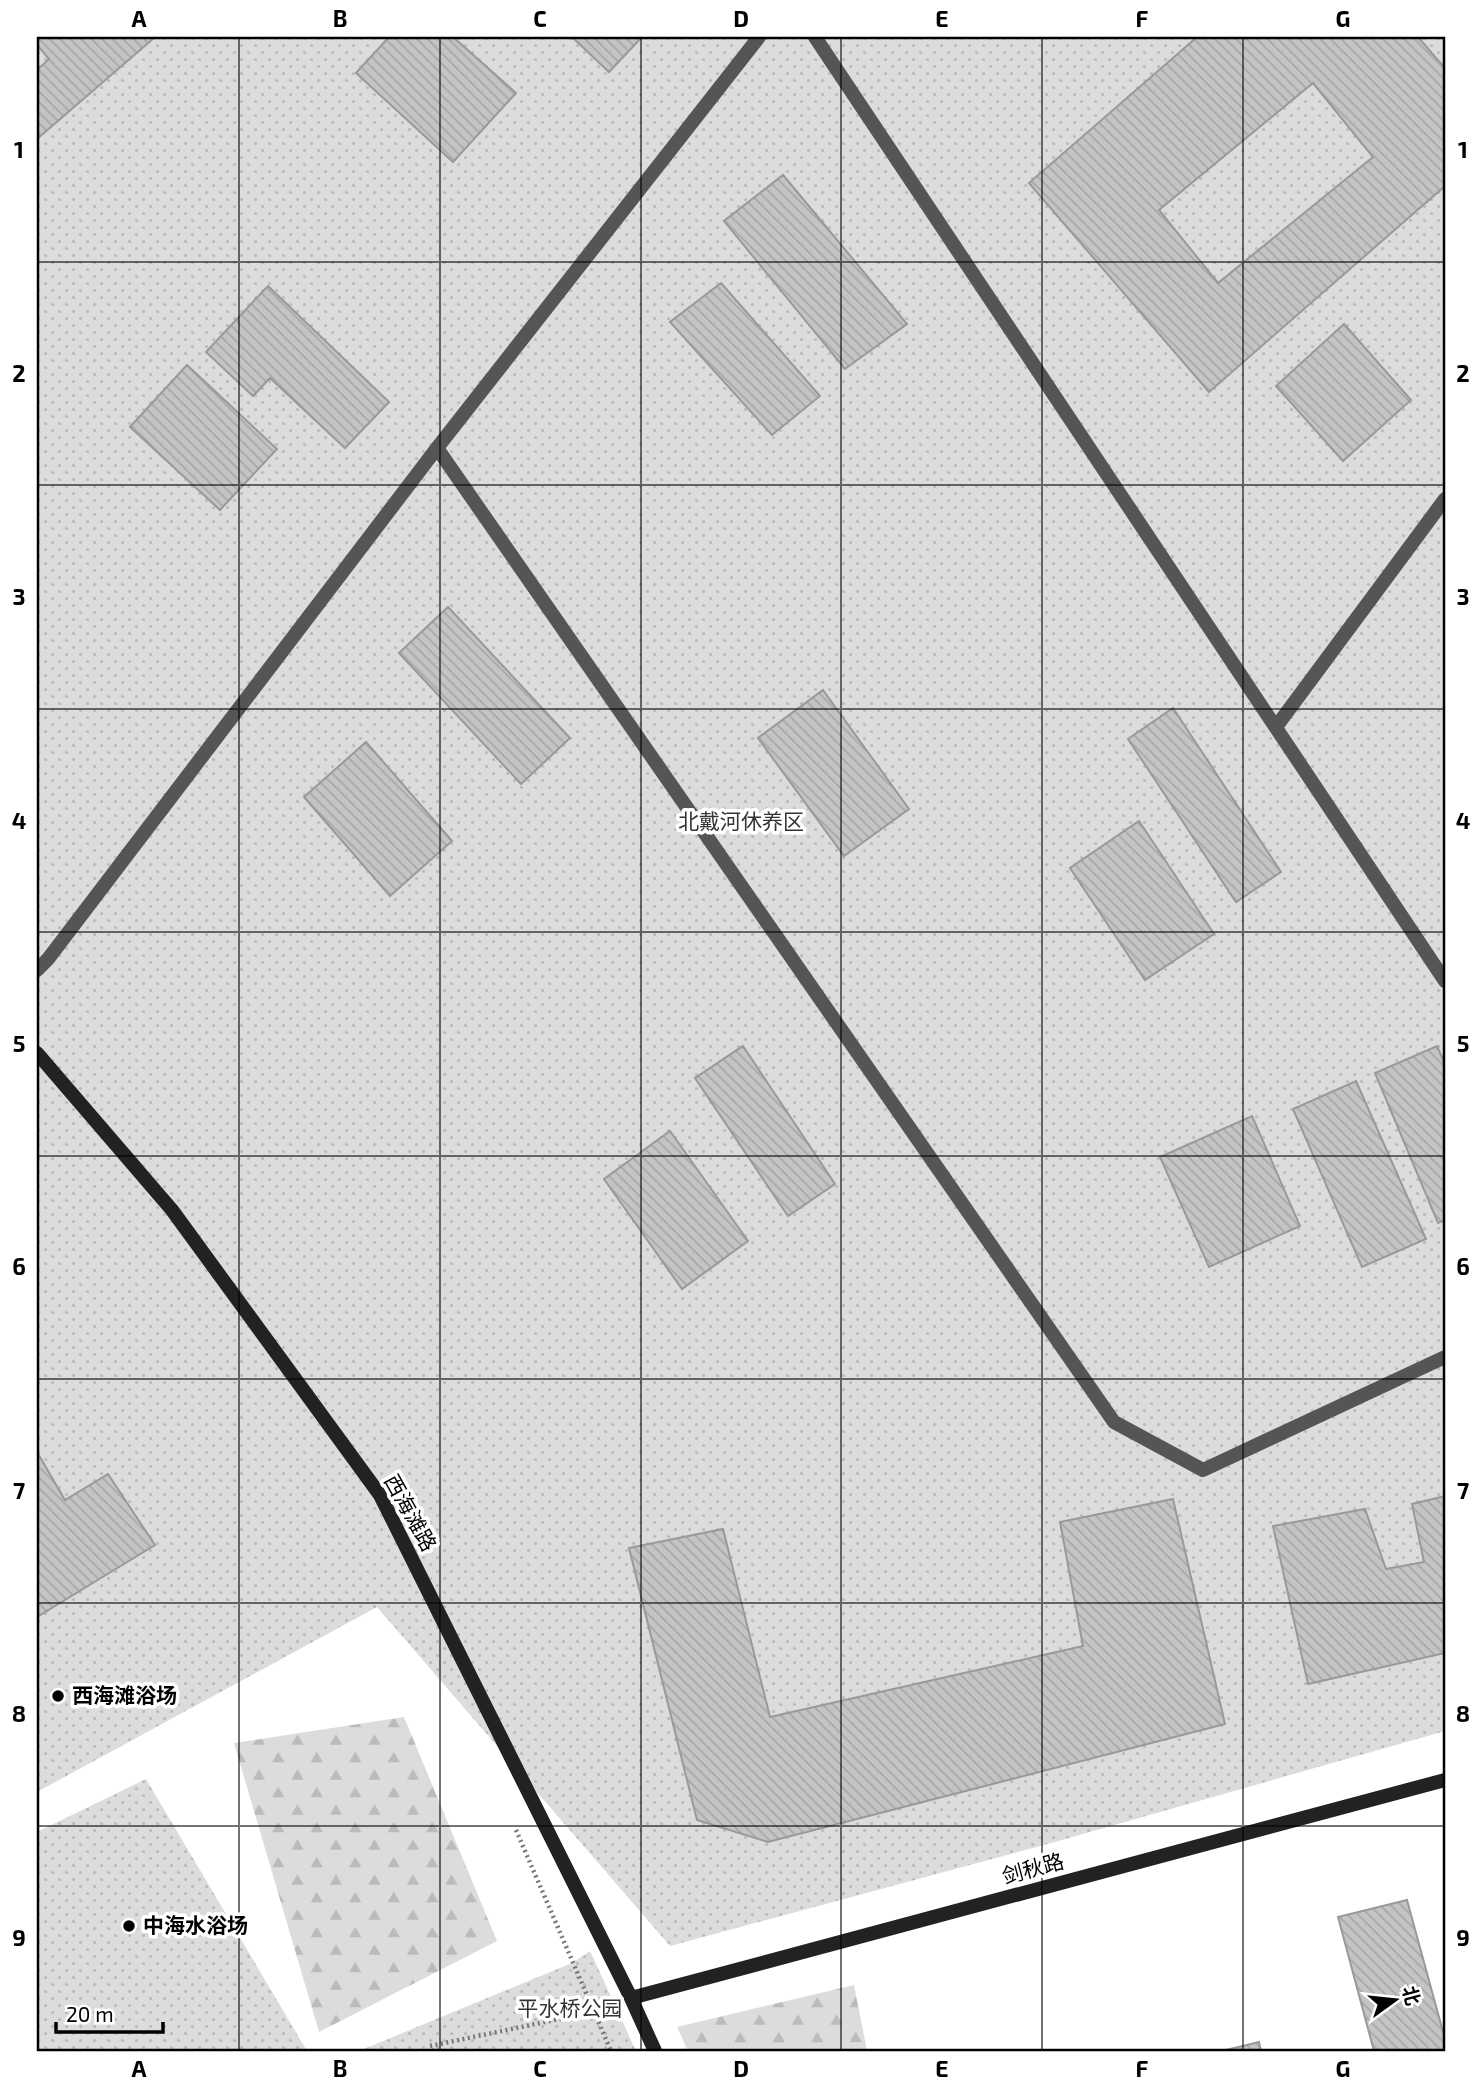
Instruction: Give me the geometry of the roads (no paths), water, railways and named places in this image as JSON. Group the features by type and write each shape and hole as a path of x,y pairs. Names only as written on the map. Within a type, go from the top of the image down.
{"main road":[{"name":"西海滩路","path":"37,1053 172,1210 380,1495 655,2051"},
{"name":"剑秋路","path":"631,1998 1445,1780"}],"street":[{"path":"37,970 57,948 437,448 759,37"},
{"path":"815,37 1445,981"},
{"path":"437,448 1114,1422 1203,1470 1445,1357"},
{"path":"1276,727 1445,499"}],"place":[{"name":"西海滩浴场","path":"58,1696"},
{"name":"中海水浴场","path":"129,1926"}],"park label":[{"name":"北戴河休养区","path":"741,822"},
{"name":"平水桥公园","path":"570,2009"}]}
